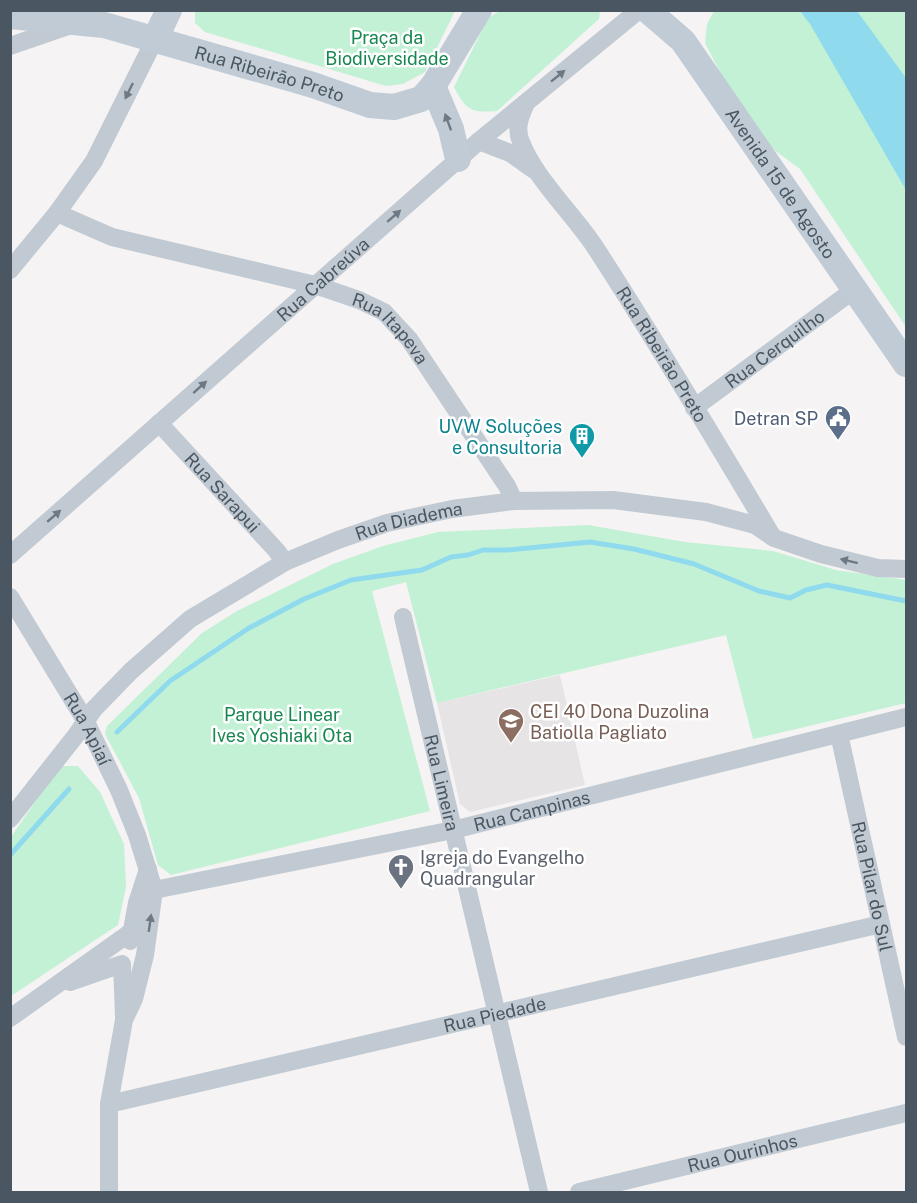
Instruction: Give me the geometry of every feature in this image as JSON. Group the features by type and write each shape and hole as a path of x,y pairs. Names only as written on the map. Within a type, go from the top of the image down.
{"main road":[{"path":"155,39 169,10"},
{"name":"Avenida 15 de Agosto","path":"647,10 683,41 906,364"},
{"name":"Rua Ribeirão Preto","path":"10,16 104,25 313,84 370,105 394,107 421,99 434,86 477,13"},
{"path":"434,86 451,129 458,159"}],"street":[{"name":"Rua Cabreúva","path":"10,555 478,141 639,10"},
{"path":"10,46 80,22"},
{"path":"10,270 57,213 93,161 155,39"},
{"name":"Rua Ribeirão Preto","path":"526,102 518,121 518,134 522,145 540,175 593,244 774,538"},
{"name":"Rua Ribeirão Preto","path":"478,141 510,153 540,175"},
{"name":"Rua Itapeva","path":"57,213 112,237 315,285 359,300 384,312 409,339 507,486 514,501"},
{"name":"Rua Cerquilho","path":"694,408 855,289"},
{"name":"Rua Sarapui","path":"159,423 285,562"},
{"name":"Rua Diadema","path":"10,819 77,734 85,720 131,671 190,619 285,562 387,523 452,509 514,501 613,500 706,512 754,525 774,538 821,554 878,568 906,569"},
{"name":"Rua Apiaí","path":"10,597 85,720 119,790 154,890"},
{"name":"Rua Limeira","path":"403,617 539,1192"},
{"name":"Rua Campinas","path":"154,890 453,830 906,717"},
{"name":"Rua Pilar do Sul","path":"839,734 906,1037"},
{"path":"110,1192 109,1104 124,1020 122,964 118,951 130,936 148,868"},
{"path":"124,1020 134,999 154,890"},
{"name":"Rua Piedade","path":"109,1104 881,924"},
{"path":"54,987 122,964 133,968 143,959 143,947 130,936"},
{"path":"10,1018 74,971 130,936"},
{"name":"Rua Ourinhos","path":"579,1192 906,1113"}],"shaded area":[{"name":"CEI 40 Dona Duzolina Batiolla Pagliato","path":"560,675 585,785 470,812 460,804 437,703"}],"green space":[{"name":"Praça da Biodiversidade","path":"195,10 455,11 425,72 403,84 386,86 205,32 195,23"},
{"path":"500,11 600,11 599,19 497,111 475,110 462,101 454,87 488,18"},
{"path":"714,11 906,11 906,327 800,169 766,144 721,74 705,43 707,24"},
{"name":"Parque Linear Ives Yoshiaki Ota","path":"588,525 685,542 773,551 836,570 906,580 906,703 753,739 726,635 437,703 406,582 372,591 430,811 171,875 158,865 139,798 105,734 107,726 202,633 237,611 333,564 383,546 438,532"},
{"path":"60,766 78,766 100,792 124,844 126,887 118,925 11,996 11,837"}],"water":[{"path":"800,11 857,11 906,78 906,190 810,24"}],"waterway":[{"path":"117,732 170,681 249,628 304,599 351,580 422,570 451,557 483,550 590,542 634,549 694,564 759,591 790,598 806,590 827,585 906,601"},
{"path":"10,855 69,789"}],"place":[{"name":"Detran SP","path":"838,441"},
{"name":"UVW Soluções e Consultoria","path":"582,459"},
{"name":"CEI 40 Dona Duzolina Batiolla Pagliato","path":"511,744"},
{"name":"Igreja do Evangelho Quadrangular","path":"401,890"}]}
